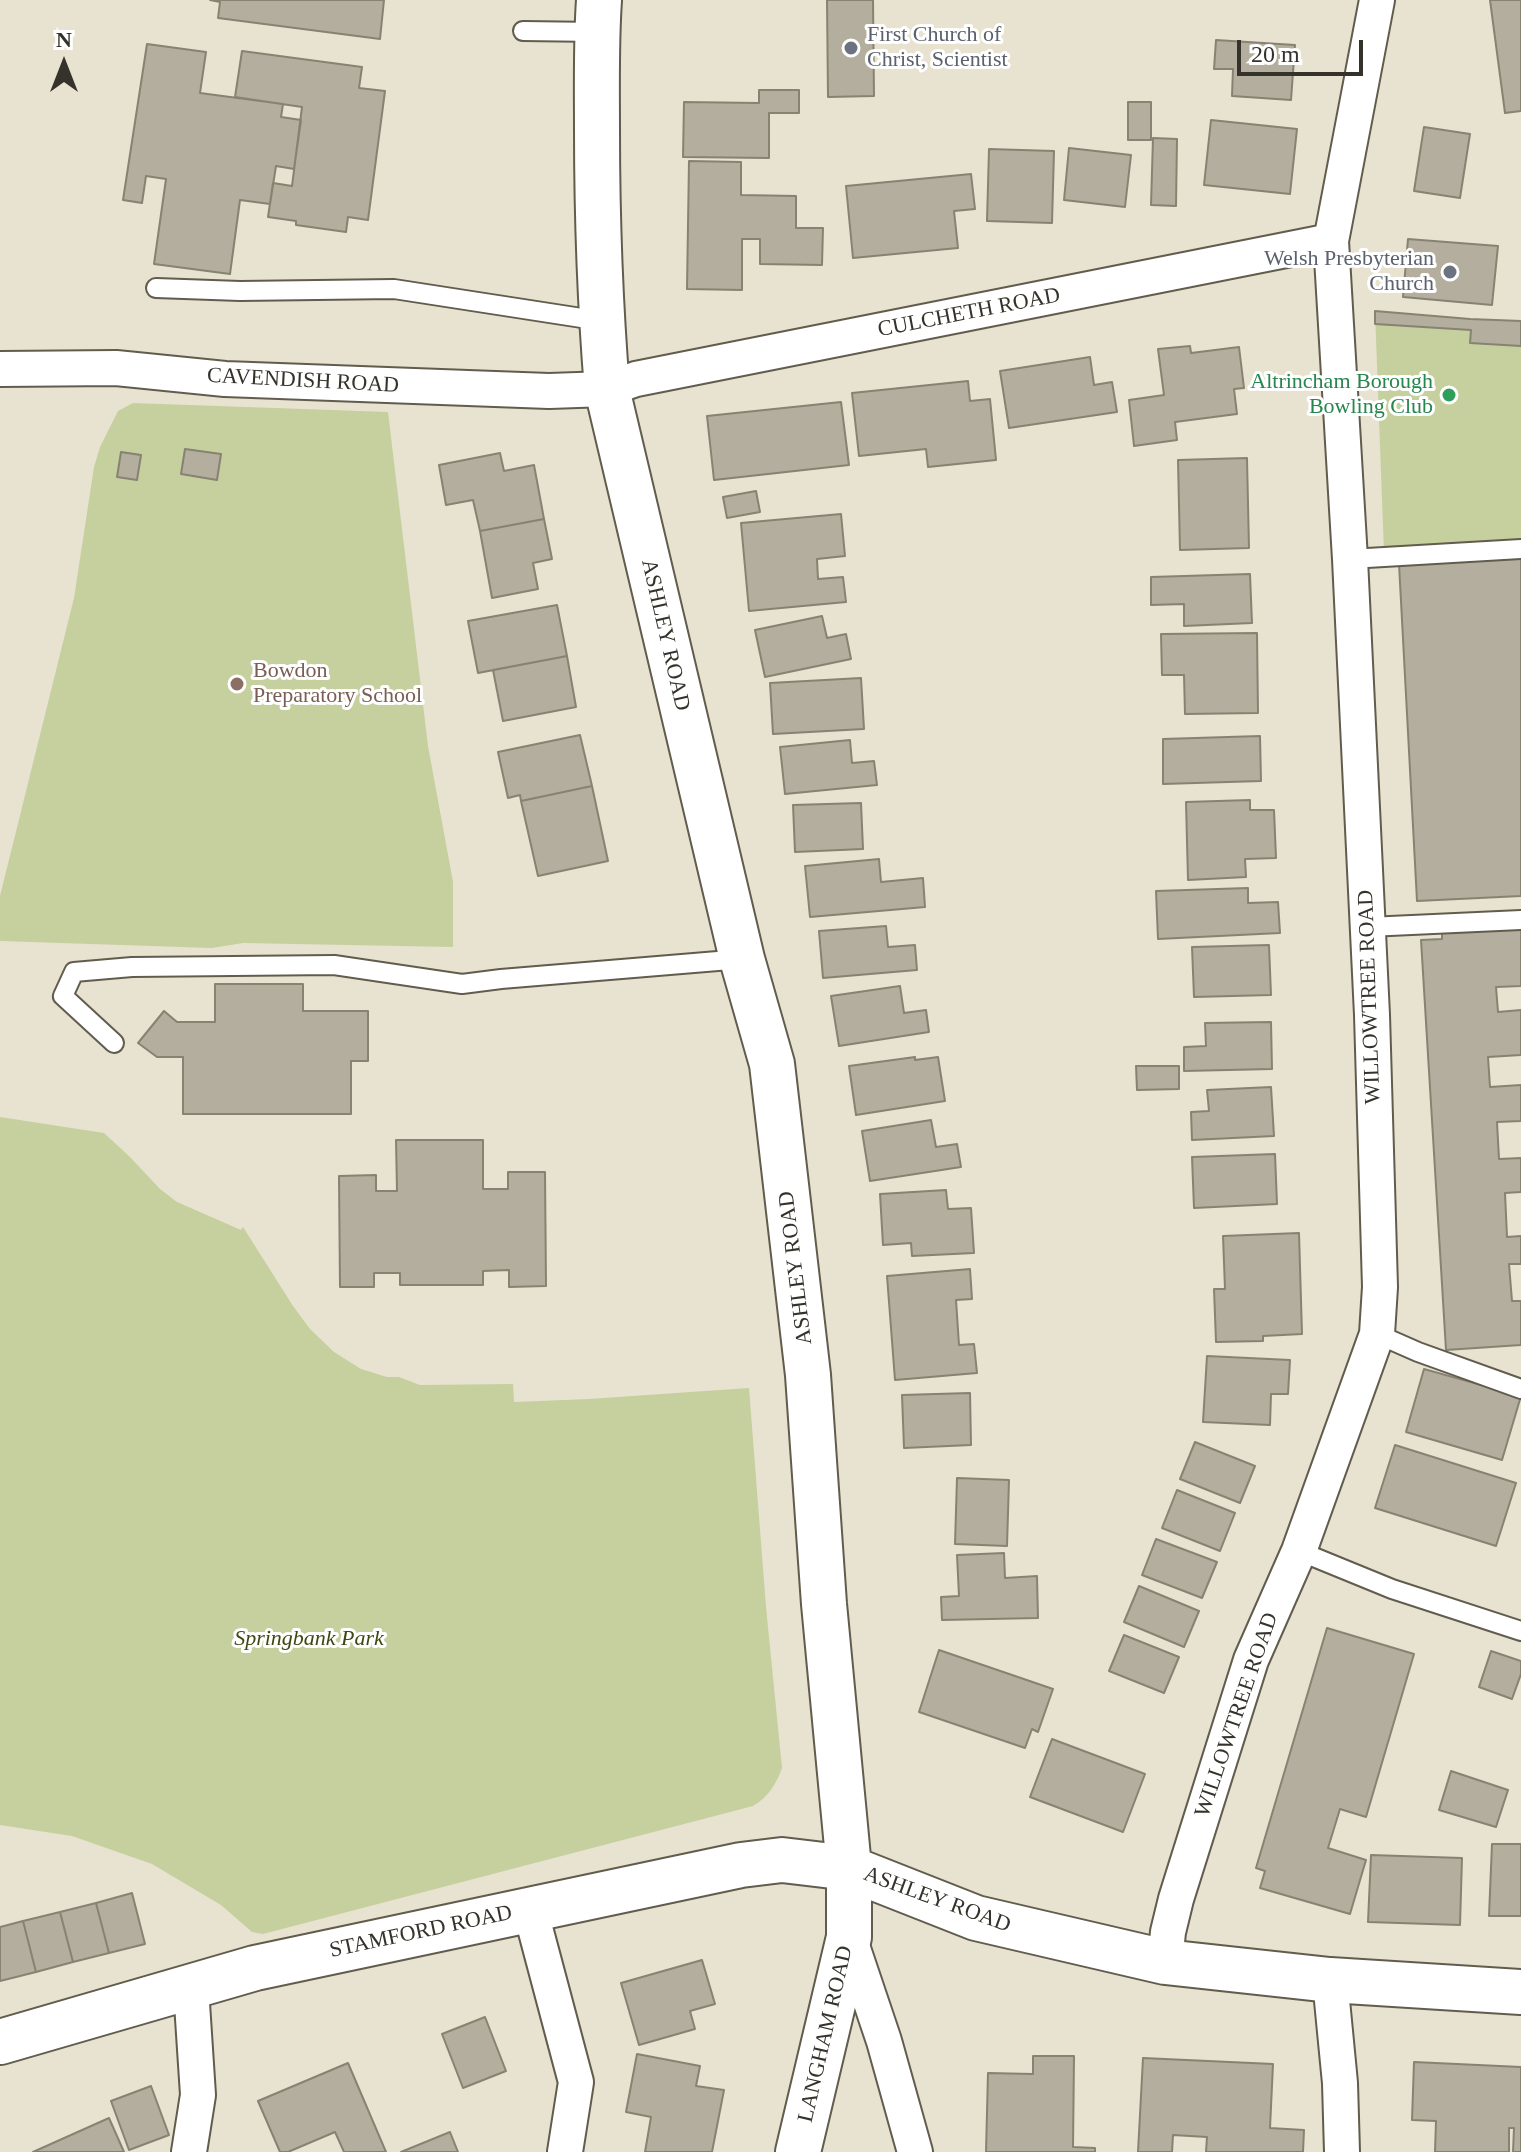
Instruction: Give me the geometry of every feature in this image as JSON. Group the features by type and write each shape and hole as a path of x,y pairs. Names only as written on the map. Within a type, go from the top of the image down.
{"main road":[{"name":"ASHLEY ROAD","path":"598,16 597,191 601,321 607,389 742,959 772,1064 808,1375 824,1604 849,1868 976,1918 1165,1962 1330,1980 1521,1992"},
{"name":"STAMFORD ROAD","path":"0,2042 255,1968 741,1865 782,1860 849,1868"},
{"name":"LANGHAM ROAD","path":"798,2152 849,1937 849,1868"}],"street":[{"name":"WILLOWTREE ROAD","path":"1165,1962 1176,1899 1251,1660 1299,1551 1377,1334 1380,1287 1368,927 1331,241 1377,0"},
{"name":"CULCHETH ROAD","path":"607,389 652,376 1331,241"},
{"name":"CAVENDISH ROAD","path":"0,369 116,368 225,379 549,391 607,389"},
{"path":"530,1909 576,2082 565,2152"},
{"path":"849,1937 884,2041 915,2152"},
{"path":"1330,1980 1340,2083 1342,2152"},
{"path":"189,2152 198,2095 191,1988"}],"lane":[{"path":"523,31 598,16"},
{"path":"156,288 240,291 394,289 601,321"},
{"path":"1350,559 1521,549"},
{"path":"1368,927 1521,920"},
{"path":"114,1043 63,996 74,972 132,967 334,965 462,984 742,959"},
{"path":"1377,1334 1521,1389"},
{"path":"1299,1551 1392,1589 1521,1631"}],"green space":[{"name":"Altrincham Borough Bowling Club","path":"1375,311 1521,321 1521,544 1384,553"},
{"name":"Bowdon Preparatory School","path":"133,403 388,412 428,746 453,882 453,947 243,943 212,948 0,941 0,896 74,598 94,467 118,411"},
{"name":"Springbank Park","path":"0,1117 104,1133 177,1202 241,1230 243,1227 310,1329 334,1352 361,1369 420,1385 513,1384 514,1402 749,1388 782,1768 767,1795 753,1806 263,1934 252,1932 221,1905 152,1864 72,1836 0,1825"}],"building":[{"path":"210,0 384,0 380,39 218,18 220,2"},
{"name":"First Church of Christ, Scientist","path":"827,0 873,0 874,96 828,97"},
{"path":"1490,0 1521,0 1521,111 1505,113"},
{"path":"1216,40 1295,45 1291,100 1232,96 1233,69 1214,69"},
{"path":"147,44 206,52 200,93 283,104 281,117 301,120 294,169 276,166 270,204 240,200 230,274 154,264 166,179 146,176 142,203 123,200"},
{"path":"242,51 362,67 359,88 385,91 368,220 348,217 346,232 296,225 296,221 268,217 273,183 292,186 302,107 235,97"},
{"path":"759,90 799,90 799,113 769,113 769,158 683,157 684,102 759,103"},
{"path":"1128,102 1151,102 1151,140 1128,140"},
{"path":"1211,120 1297,129 1290,194 1204,185"},
{"path":"1424,127 1470,134 1460,198 1414,191"},
{"path":"1153,138 1177,139 1176,206 1151,205"},
{"path":"1069,148 1131,155 1125,207 1064,200"},
{"path":"989,149 1054,151 1052,223 987,221"},
{"path":"689,161 741,162 741,195 796,196 796,228 823,228 822,265 760,264 760,239 742,239 742,290 687,289"},
{"path":"971,174 975,209 954,211 958,248 853,258 846,186"},
{"name":"Welsh Presbyterian Church","path":"1408,239 1498,246 1492,305 1403,297"},
{"path":"1375,311 1521,321 1521,346 1470,343 1471,330 1375,324"},
{"path":"1190,346 1191,353 1239,347 1244,388 1234,389 1237,414 1175,422 1177,440 1134,446 1129,400 1164,395 1158,349"},
{"path":"1090,357 1094,385 1112,382 1117,412 1009,428 1000,371"},
{"path":"968,381 970,401 990,399 996,460 928,467 926,449 859,456 852,393"},
{"path":"841,402 849,465 714,480 707,416"},
{"path":"185,449 221,454 217,480 181,474"},
{"path":"121,452 141,455 137,480 117,477"},
{"path":"500,453 504,471 534,465 544,519 480,531 473,500 446,505 439,465"},
{"path":"1247,458 1249,548 1180,550 1178,460"},
{"path":"756,491 760,512 727,518 723,497"},
{"path":"841,514 845,556 817,559 818,579 843,577 846,602 749,611 741,523"},
{"path":"544,519 552,559 533,563 538,589 492,598 480,531"},
{"path":"1521,557 1521,896 1417,901 1399,564"},
{"path":"1250,574 1252,623 1184,626 1184,604 1151,605 1151,577"},
{"path":"557,605 567,656 478,673 468,621"},
{"path":"822,616 827,638 846,634 851,659 765,677 755,630"},
{"path":"1257,633 1258,713 1185,714 1184,675 1162,675 1161,634"},
{"path":"567,656 576,707 503,721 493,670"},
{"path":"861,678 864,729 773,734 770,683"},
{"path":"580,735 592,786 521,801 520,795 508,798 498,752"},
{"path":"1260,736 1261,781 1163,784 1163,739"},
{"path":"850,740 852,763 874,761 877,785 785,794 780,747"},
{"path":"592,786 608,861 538,876 521,801"},
{"path":"1250,800 1250,810 1274,810 1276,858 1245,859 1246,877 1188,880 1186,802"},
{"path":"861,803 863,849 795,852 793,805"},
{"path":"879,859 881,882 923,878 925,907 810,917 805,866"},
{"path":"1248,888 1248,903 1278,902 1280,933 1158,939 1156,891"},
{"path":"886,926 888,947 915,945 917,970 823,978 819,931"},
{"path":"1521,927 1521,986 1496,987 1498,1012 1521,1010 1521,1055 1488,1057 1490,1087 1521,1085 1521,1121 1497,1122 1499,1159 1521,1158 1521,1192 1505,1193 1507,1237 1521,1236 1521,1264 1509,1264 1512,1301 1521,1301 1521,1345 1446,1350 1421,940 1442,939 1442,932"},
{"path":"1269,945 1271,995 1194,997 1192,947"},
{"path":"215,984 303,984 303,1011 368,1011 368,1061 351,1061 351,1114 183,1114 183,1057 157,1057 138,1043 164,1011 177,1022 215,1022"},
{"path":"900,986 904,1013 926,1010 929,1032 839,1046 831,996"},
{"path":"1271,1022 1272,1069 1184,1071 1184,1047 1206,1046 1205,1023"},
{"path":"915,1057 915,1060 938,1057 945,1101 856,1115 849,1066"},
{"path":"1136,1066 1179,1066 1179,1089 1137,1090"},
{"path":"1271,1087 1274,1136 1192,1140 1191,1112 1209,1111 1207,1090"},
{"path":"931,1120 936,1147 957,1144 961,1167 870,1181 862,1131"},
{"path":"396,1140 483,1140 483,1189 508,1189 508,1172 545,1172 546,1286 509,1287 509,1270 483,1271 483,1285 400,1285 400,1273 374,1273 374,1287 340,1287 339,1176 376,1175 376,1191 397,1191"},
{"path":"1275,1154 1277,1204 1194,1208 1192,1157"},
{"path":"946,1190 948,1209 971,1208 974,1253 912,1256 911,1243 883,1245 880,1194"},
{"path":"1299,1233 1302,1334 1263,1336 1263,1341 1216,1342 1214,1289 1225,1289 1223,1236"},
{"path":"970,1269 972,1299 956,1300 959,1345 974,1344 977,1373 895,1380 887,1276"},
{"path":"1207,1356 1290,1360 1288,1394 1271,1394 1270,1425 1203,1422"},
{"path":"1424,1369 1521,1396 1502,1460 1406,1432"},
{"path":"970,1393 971,1445 904,1448 902,1395"},
{"path":"1195,1442 1255,1466 1240,1503 1180,1479"},
{"path":"1395,1445 1516,1483 1496,1546 1375,1508"},
{"path":"957,1478 1009,1480 1007,1546 955,1544"},
{"path":"1177,1490 1235,1513 1220,1551 1162,1528"},
{"path":"1156,1539 1217,1562 1202,1598 1142,1575"},
{"path":"1004,1553 1005,1578 1037,1576 1038,1618 942,1620 941,1597 959,1596 957,1555"},
{"path":"1139,1586 1199,1611 1184,1647 1124,1622"},
{"path":"1327,1628 1414,1654 1366,1817 1340,1809 1328,1848 1366,1860 1350,1914 1260,1888 1265,1871 1256,1868"},
{"path":"1124,1635 1179,1657 1164,1693 1109,1671"},
{"path":"939,1650 1053,1689 1038,1732 1032,1729 1025,1748 919,1712"},
{"path":"1491,1651 1521,1661 1521,1674 1512,1699 1479,1687"},
{"path":"1052,1739 1145,1774 1123,1832 1030,1797"},
{"path":"1451,1771 1508,1790 1496,1827 1439,1810"},
{"path":"1492,1844 1521,1844 1521,1916 1489,1916"},
{"path":"1371,1855 1462,1858 1460,1925 1368,1922"},
{"path":"132,1893 145,1944 109,1953 96,1903"},
{"path":"96,1903 109,1953 73,1962 60,1912"},
{"path":"60,1912 73,1962 36,1972 23,1921"},
{"path":"23,1921 36,1972 0,1981 0,1927"},
{"path":"702,1960 715,2004 690,2011 695,2029 639,2045 621,1983"},
{"path":"485,2017 506,2071 463,2088 442,2034"},
{"path":"637,2054 700,2066 696,2086 724,2090 712,2152 645,2152 651,2117 626,2112"},
{"path":"1033,2056 1074,2056 1073,2147 1095,2148 1095,2152 986,2152 988,2073 1033,2074"},
{"path":"1143,2058 1273,2064 1270,2128 1304,2130 1303,2152 1206,2152 1207,2137 1173,2135 1172,2152 1138,2152"},
{"path":"1414,2062 1521,2067 1521,2152 1513,2152 1514,2128 1509,2128 1509,2152 1435,2152 1436,2121 1412,2120"},
{"path":"348,2063 386,2152 344,2152 335,2132 288,2152 280,2152 258,2101"},
{"path":"151,2086 169,2135 129,2150 111,2101"},
{"path":"109,2118 124,2152 33,2152"},
{"path":"450,2132 458,2152 401,2152"}],"place":[{"name":"First Church of Christ, Scientist","path":"851,48"},
{"name":"Welsh Presbyterian Church","path":"1450,272"},
{"name":"Altrincham Borough Bowling Club","path":"1449,395"},
{"name":"Bowdon Preparatory School","path":"237,684"}]}
